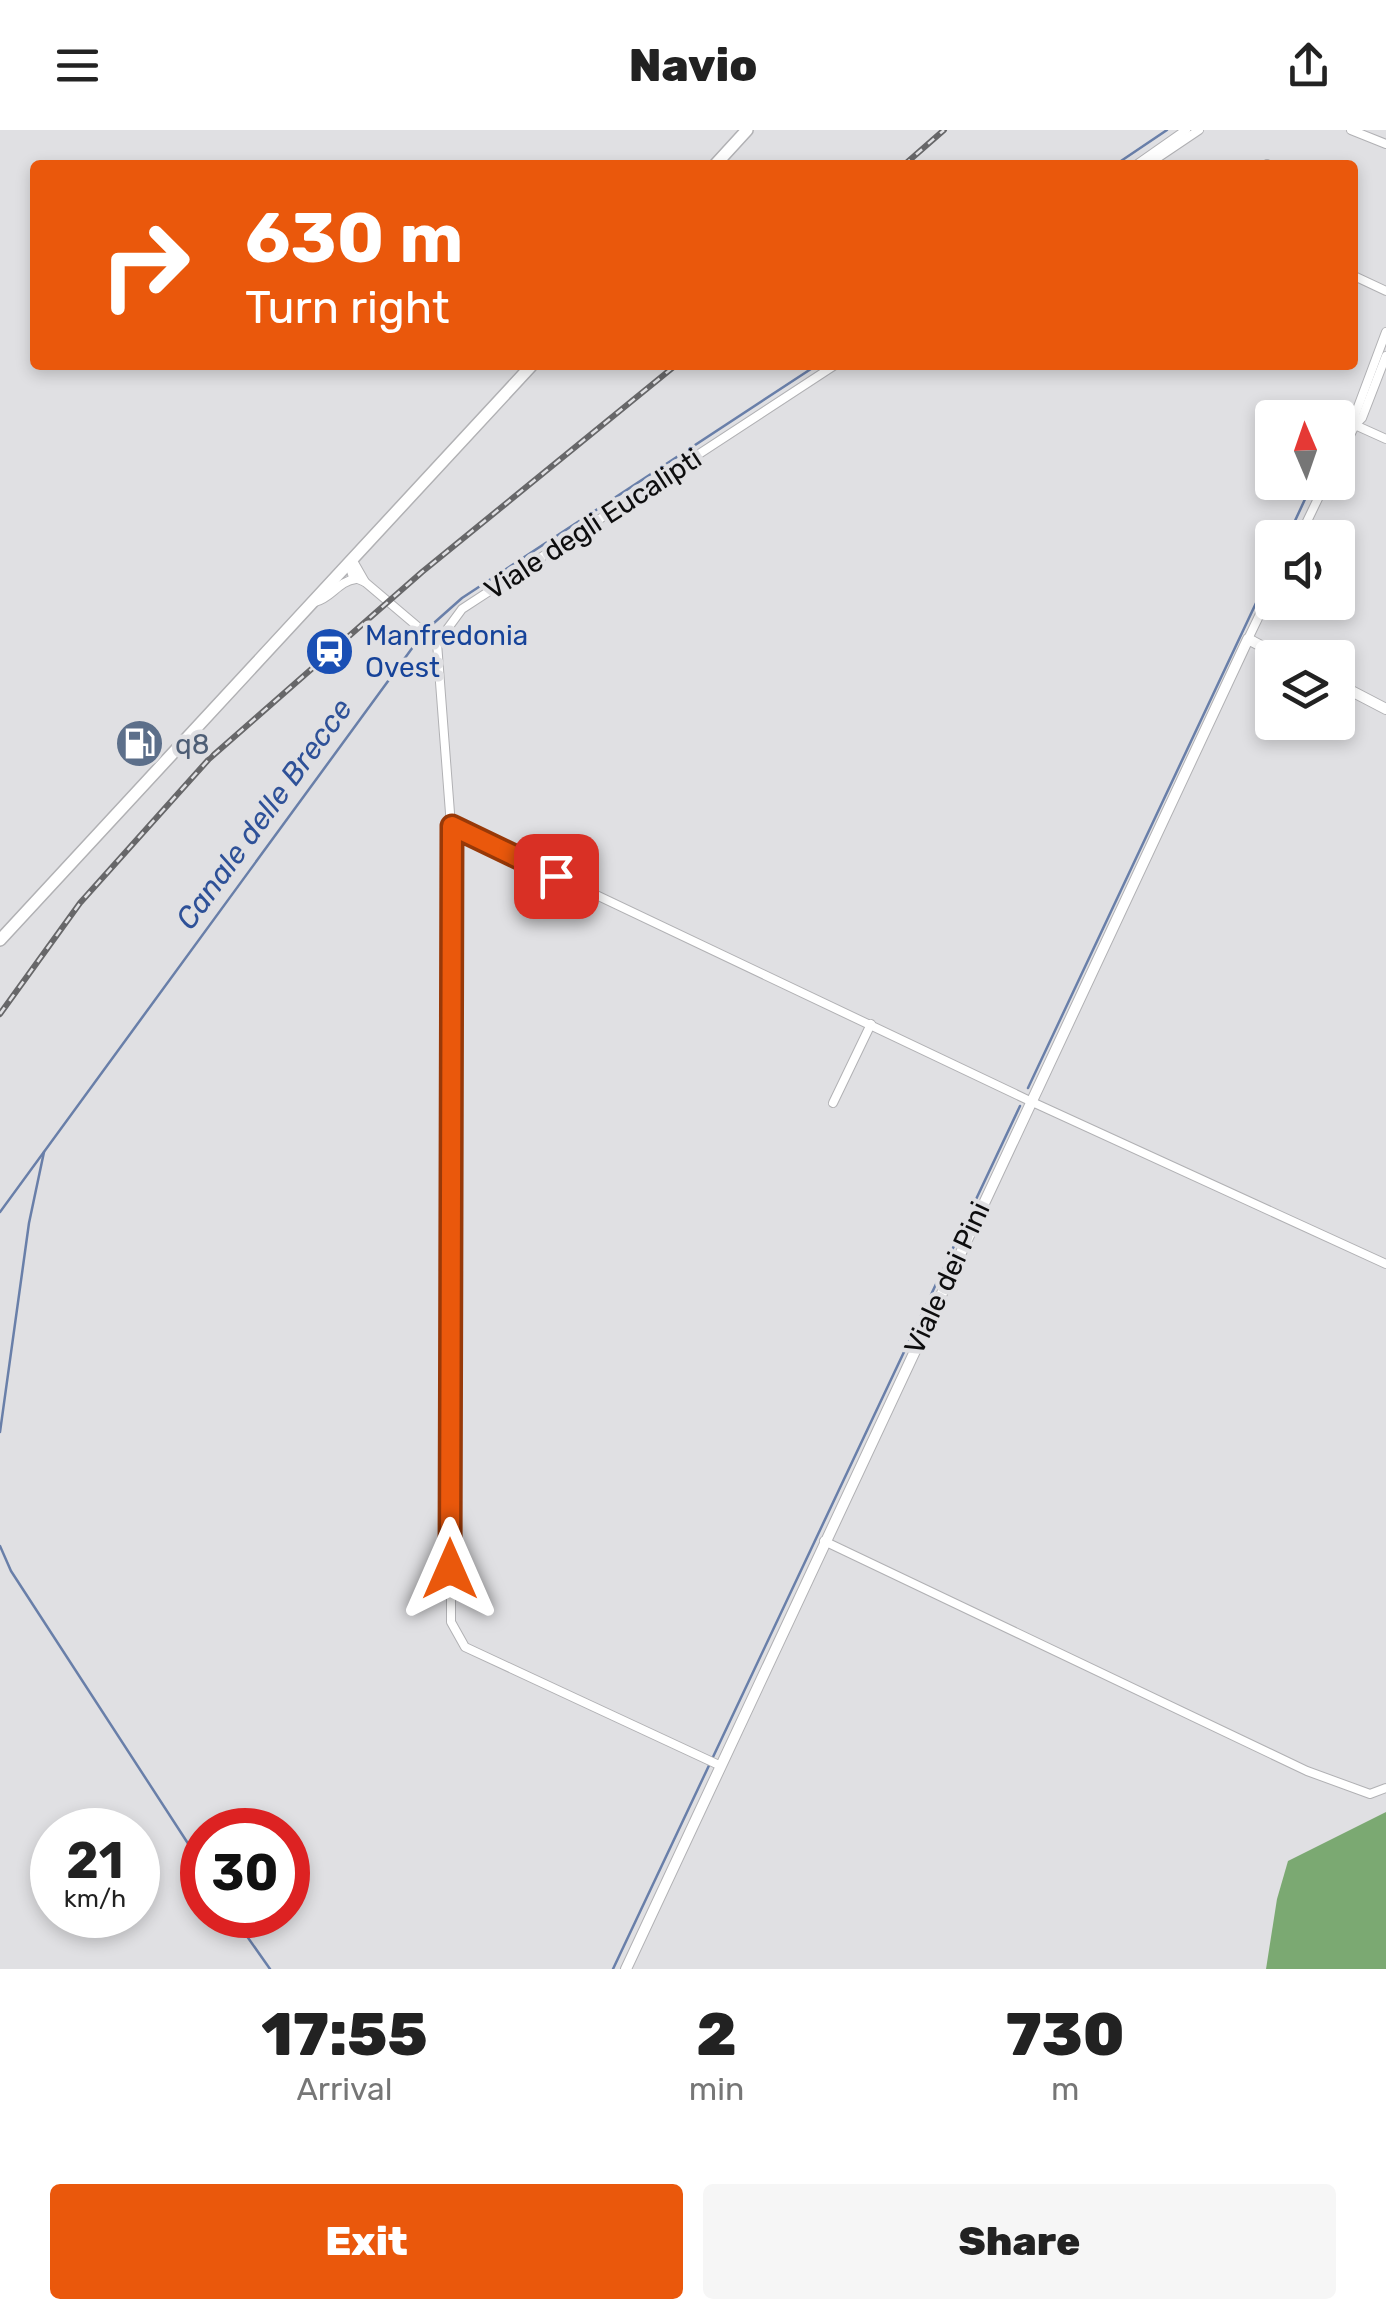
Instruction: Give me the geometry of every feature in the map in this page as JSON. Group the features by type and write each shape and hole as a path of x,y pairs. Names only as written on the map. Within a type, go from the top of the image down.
{"main road":[{"path":"720,160 747,130"},
{"path":"0,940 527,370"}],"street":[{"path":"1143,160 1186,130"},
{"path":"1154,160 1199,130"},
{"path":"1351,130 1386,144"},
{"path":"1358,278 1386,291"},
{"path":"1355,412 1386,332"},
{"path":"1386,356 1362,418 1355,425 1386,440"},
{"name":"Viale degli Eucalipti","path":"433,641 462,609 827,370"},
{"path":"351,563 360,580 433,641 452,826 451,1622 466,1647 718,1764"},
{"path":"315,602 326,600 344,582 360,580"},
{"name":"Viale dei Pini","path":"626,1969 718,1764 1257,620"},
{"path":"1248,639 1255,643"},
{"path":"1355,693 1386,709"},
{"path":"452,826 1030,1101 1386,1264"},
{"path":"833,1103 870,1024"},
{"path":"824,1541 1307,1771 1370,1794 1386,1788"}],"green space":[{"path":"1386,1812 1386,1969 1266,1969 1277,1899 1288,1861"}],"waterway":[{"name":"Canale delle Brecce","path":"1122,160 1167,130"},
{"name":"Canale delle Brecce","path":"426,630 462,598 809,370"},
{"path":"1295,520 1305,500"},
{"path":"1028,1088 1255,605"},
{"name":"Canale delle Brecce","path":"0,1212 421,636"},
{"path":"613,1969 1020,1106"},
{"path":"0,1432 29,1223 44,1152"},
{"path":"0,1546 11,1571 180,1831"},
{"path":"248,1938 270,1969"}],"railway":[{"path":"910,160 944,130"},
{"path":"0,1014 80,903 209,759 422,572 670,370"}],"place":[{"name":"Manfredonia Ovest","path":"330,651"},
{"name":"q8","path":"140,744"}],"route":[{"path":"450,1569 452,826 556,876"}]}
